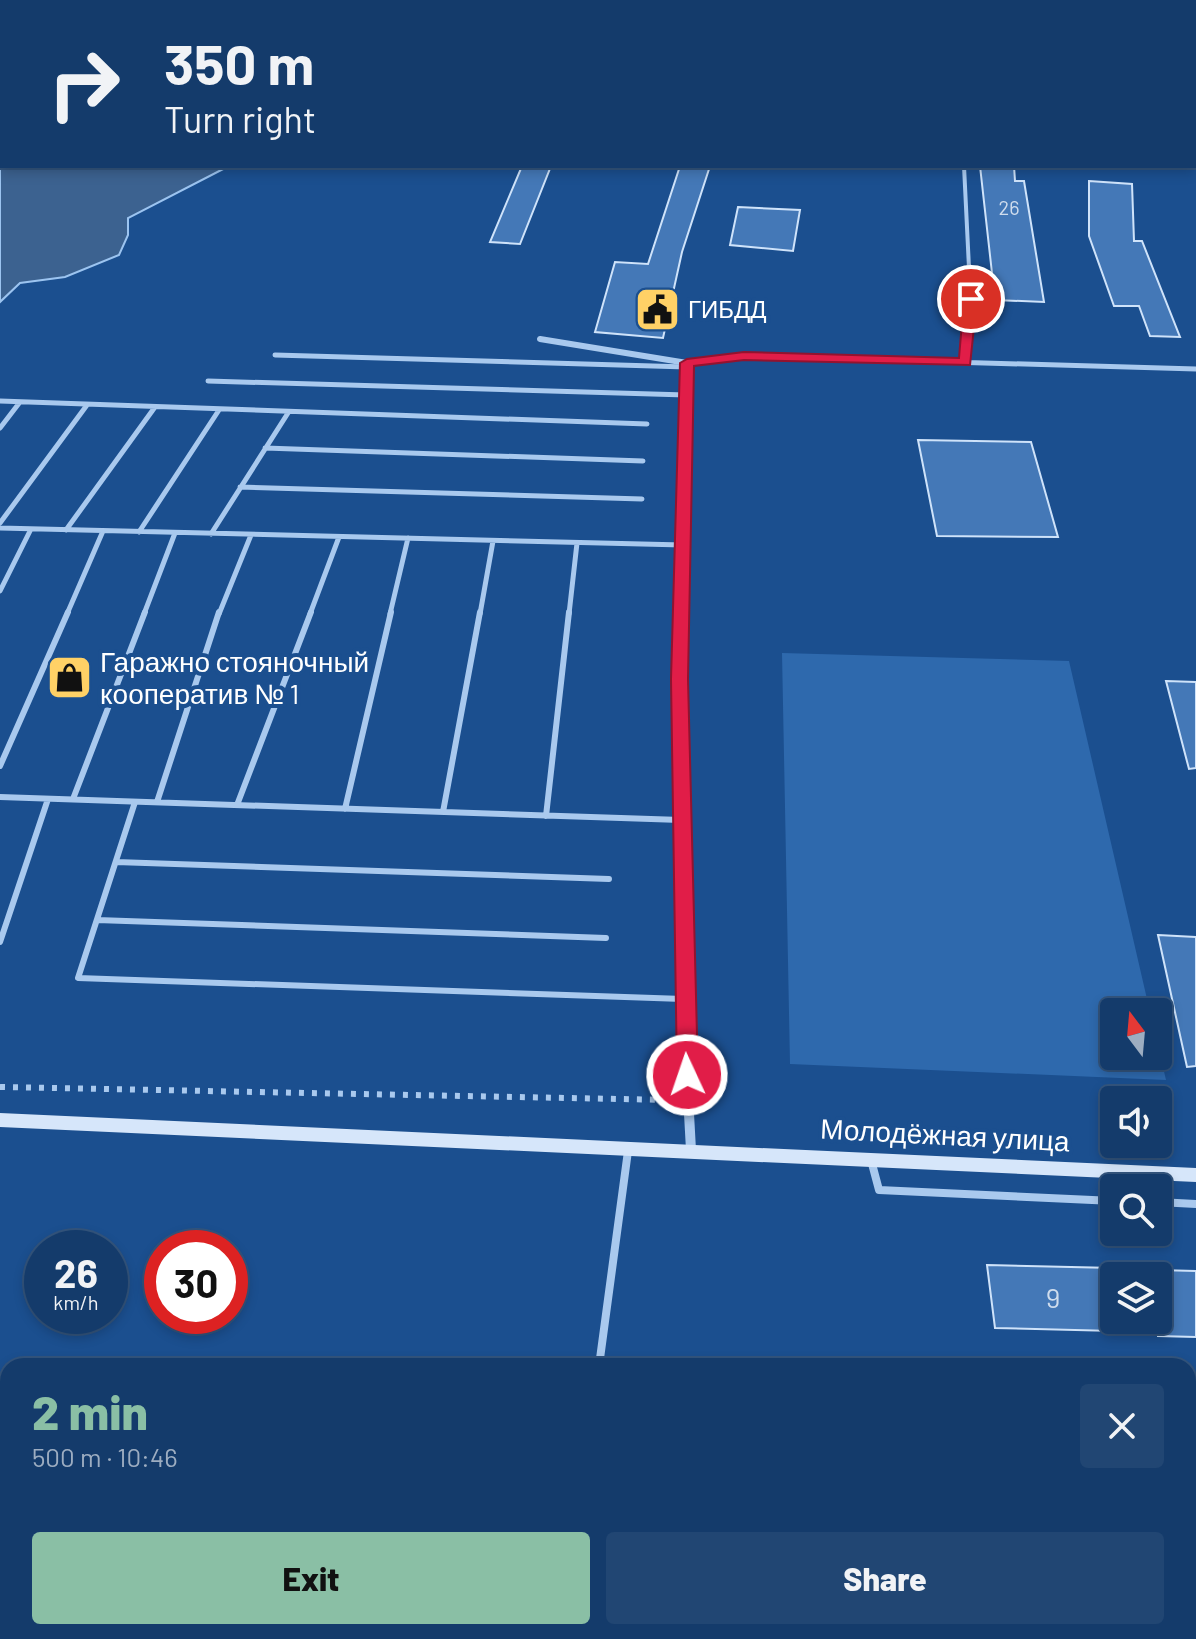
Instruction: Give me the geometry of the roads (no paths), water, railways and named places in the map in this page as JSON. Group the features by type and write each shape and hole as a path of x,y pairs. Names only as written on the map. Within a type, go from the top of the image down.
{"main road":[{"name":"Молодёжная улица","path":"0,1120 1196,1175"}],"street":[{"path":"540,339 687,365 680,679 683,999 691,1150"}],"lane":[{"path":"964,168 965,242 971,299 965,362"},
{"path":"275,355 687,365 744,356 1196,369"},
{"path":"208,381 686,395"},
{"path":"0,401 647,424"},
{"path":"0,428 20,402"},
{"path":"0,526 87,405"},
{"path":"66,530 155,407"},
{"path":"139,532 219,410"},
{"path":"211,534 288,413"},
{"path":"265,448 643,461"},
{"path":"240,487 642,499"},
{"path":"0,526 683,545"},
{"path":"0,591 31,529"},
{"path":"0,766 103,531"},
{"path":"73,799 175,533"},
{"path":"157,802 221,606 251,535"},
{"path":"237,805 339,537"},
{"path":"345,809 408,538"},
{"path":"443,812 493,541"},
{"path":"546,816 577,543"},
{"path":"0,797 681,820"},
{"path":"0,942 48,799"},
{"path":"135,802 78,978 683,999"},
{"path":"116,862 609,879"},
{"path":"97,920 606,938"},
{"path":"600,1358 628,1148"},
{"path":"871,1160 879,1190 1100,1200"},
{"path":"1172,1203 1196,1204"}],"place":[{"name":"ГИБДД","path":"657,310"},
{"name":"Гаражно стояночный кооператив № 1","path":"69,678"}]}
